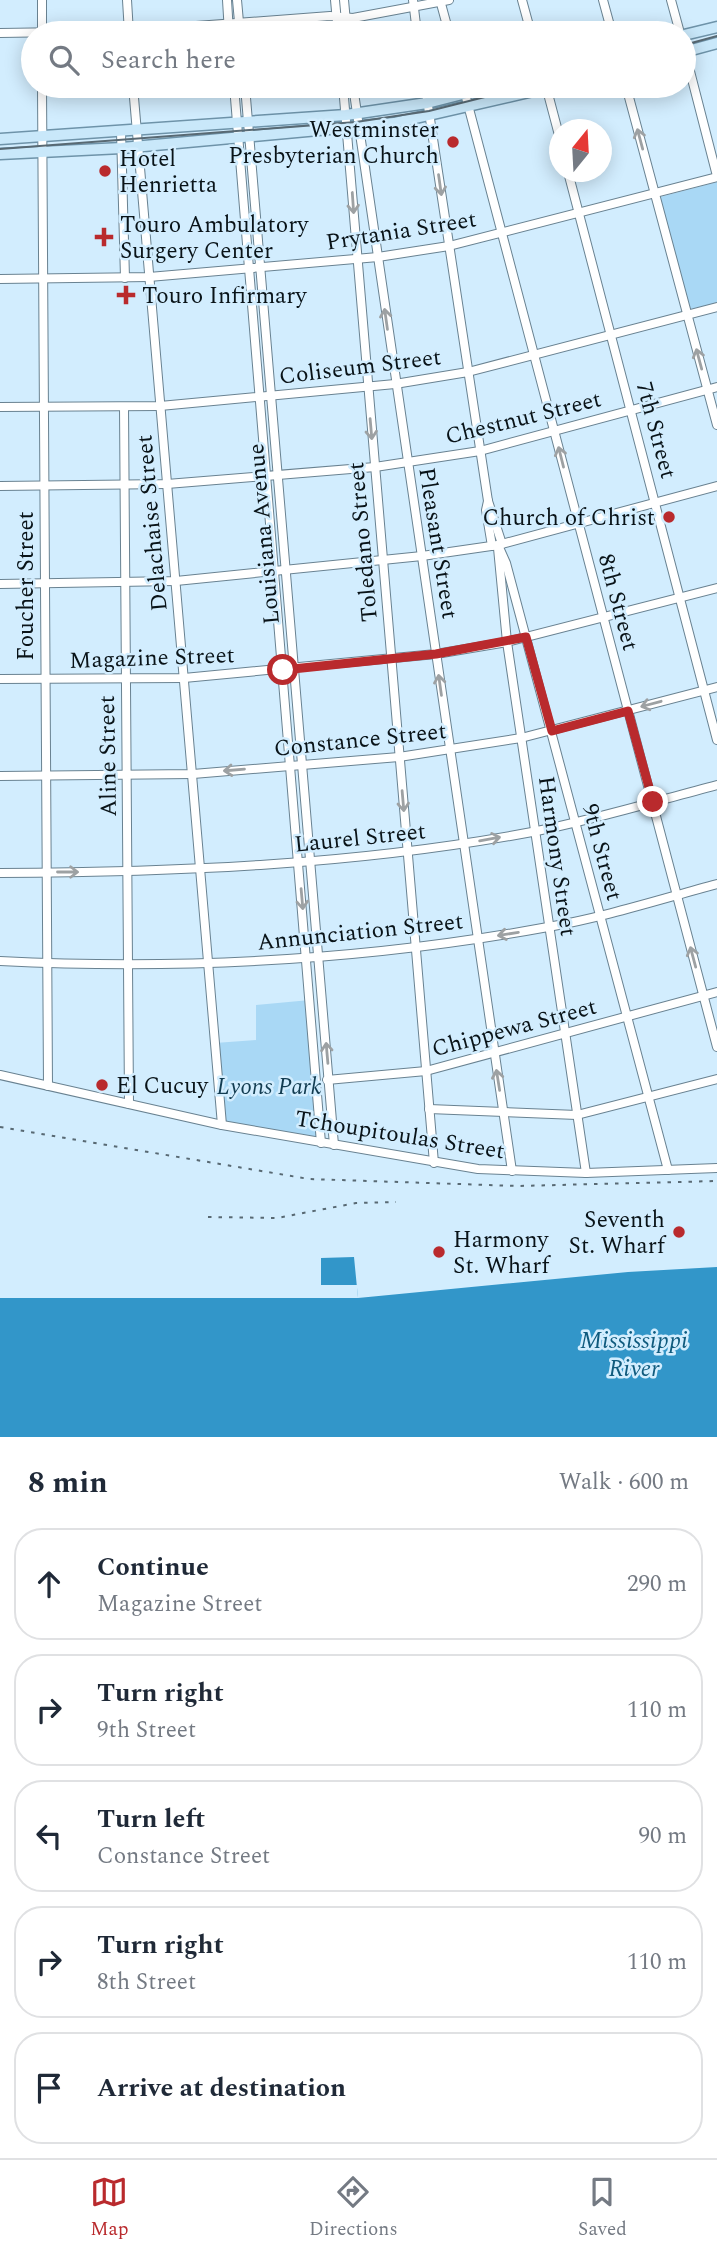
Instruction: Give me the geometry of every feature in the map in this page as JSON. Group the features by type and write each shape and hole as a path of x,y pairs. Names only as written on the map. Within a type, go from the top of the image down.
{"main road":[{"path":"696,31 717,27"},
{"path":"696,47 717,43"},
{"path":"0,139 351,114 427,103 441,98"},
{"path":"0,154 122,148 352,128 430,117 505,98"}],"street":[{"path":"42,0 42,21"},
{"path":"127,0 128,21"},
{"path":"227,0 228,21"},
{"path":"237,0 239,21"},
{"path":"335,0 342,21"},
{"path":"340,21 344,0"},
{"path":"522,0 528,21"},
{"path":"603,0 609,21"},
{"path":"671,0 678,21"},
{"path":"273,21 341,17 443,1 447,21"},
{"path":"0,33 21,33"},
{"path":"696,96 717,176"},
{"name":"Foucher Street","path":"42,98 48,1086"},
{"name":"Delachaise Street","path":"134,98 222,1125"},
{"name":"Louisiana Avenue","path":"237,98 242,123 242,197 321,1143"},
{"name":"Louisiana Avenue","path":"242,123 244,98"},
{"name":"Toledano Street","path":"346,98 351,114 357,260 434,1163"},
{"path":"351,114 352,98"},
{"name":"Harmony Street","path":"426,98 480,452 498,545 507,642 586,1173"},
{"name":"8th Street","path":"466,98 717,1047"},
{"path":"551,98 555,119"},
{"path":"629,98 687,314 712,388 717,425"},
{"name":"Pleasant Street","path":"352,128 378,257 512,1171"},
{"path":"121,132 125,278"},
{"name":"Louisiana Avenue","path":"243,138 254,196 334,1145"},
{"name":"Prytania Street","path":"0,279 149,277 378,257 449,246 717,176"},
{"name":"7th Street","path":"570,182 717,740"},
{"path":"242,197 254,196"},
{"name":"Coliseum Street","path":"0,407 160,405 395,384 468,372 717,307"},
{"name":"Chestnut Street","path":"0,486 167,484 374,467 480,452 712,388"},
{"name":"Aline Street","path":"124,407 129,1104"},
{"path":"0,584 176,580 422,556 498,545 717,486"},
{"name":"9th Street","path":"498,545 506,563 552,731 668,1170"},
{"name":"Magazine Street","path":"0,679 184,678 392,660 507,642 717,588"},
{"name":"Constance Street","path":"0,776 193,774 399,757 521,738 717,687"},
{"path":"287,717 298,716"},
{"name":"Laurel Street","path":"0,873 200,870 407,852 535,831 717,785"},
{"name":"Annunciation Street","path":"0,961 208,964 416,947 550,927 717,884"},
{"name":"Chippewa Street","path":"317,1080 426,1071 717,992"},
{"name":"Tchoupitoulas Street","path":"0,1075 222,1125 434,1163 512,1171 586,1173 717,1168"},
{"path":"429,1109 577,1115 717,1079"}],"green space":[{"path":"717,182 717,303 690,309 660,197"},
{"name":"Lyons Park","path":"310,1000 321,1143 222,1125 215,1043 256,1040 256,1005"}],"water":[{"name":"Mississippi River","path":"354,1257 358,1298 628,1272 717,1267 717,1437 0,1437 0,1298 321,1298 321,1258"}],"pier":[{"path":"321,1285 357,1285 358,1298 321,1298"}],"tram line":[{"path":"696,42 717,36"},
{"path":"0,149 356,122 429,111 481,98"}],"railway":[{"path":"0,1127 309,1179 518,1186 717,1181"},
{"path":"208,1217 277,1218 356,1203 396,1202"}],"place":[{"name":"Westminster Presbyterian Church","path":"453,142"},
{"name":"Hotel Henrietta","path":"105,171"},
{"name":"Touro Ambulatory Surgery Center","path":"104,237"},
{"name":"Touro Infirmary","path":"126,295"},
{"name":"Church of Christ","path":"669,517"},
{"name":"El Cucuy","path":"102,1085"},
{"name":"Seventh St. Wharf","path":"679,1232"},
{"name":"Harmony St. Wharf","path":"439,1252"}],"route":[{"path":"283,670 392,660 526,637 552,731 628,711 653,802"}]}
